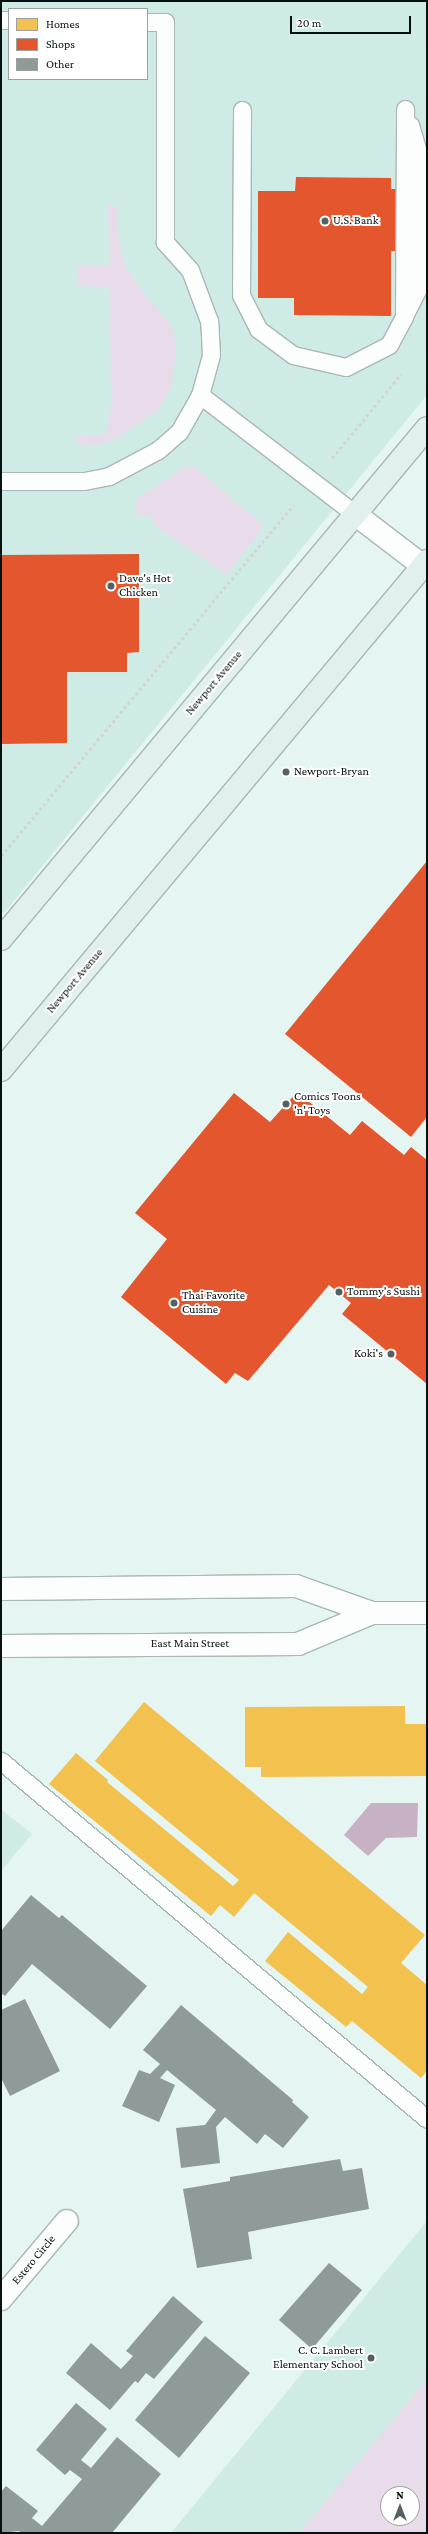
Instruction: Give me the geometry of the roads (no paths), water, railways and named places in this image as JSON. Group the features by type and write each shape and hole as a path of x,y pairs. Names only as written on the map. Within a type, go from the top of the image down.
{"main road":[{"name":"Newport Avenue","path":"1,939 427,428"},
{"path":"356,514 426,566"},
{"name":"Newport Avenue","path":"1,1070 426,566"},
{"name":"East Main Street","path":"1,1589 296,1586 372,1613 427,1613"},
{"name":"East Main Street","path":"1,1646 298,1644 372,1613"},
{"name":"Estero Circle","path":"1,2299 67,2221"}],"lane":[{"path":"1,481 84,481 109,476 158,450 179,432 200,396 211,355 209,321 190,270 166,242 166,22 148,22"},
{"path":"242,110 242,295 258,329 293,355 346,367 389,345 404,317 405,109"},
{"path":"200,396 356,514"},
{"path":"1,1761 427,2119"}],"place":[{"name":"U.S. Bank","path":"325,221"},
{"name":"Dave's Hot Chicken","path":"111,586"},
{"name":"Newport-Bryan","path":"286,772"},
{"name":"Comics Toons 'n' Toys","path":"286,1104"},
{"name":"Tommy's Sushi","path":"339,1292"},
{"name":"Thai Favorite Cuisine","path":"174,1303"},
{"name":"Koki's","path":"391,1354"},
{"name":"C. C. Lambert Elementary School","path":"371,2358"}]}
